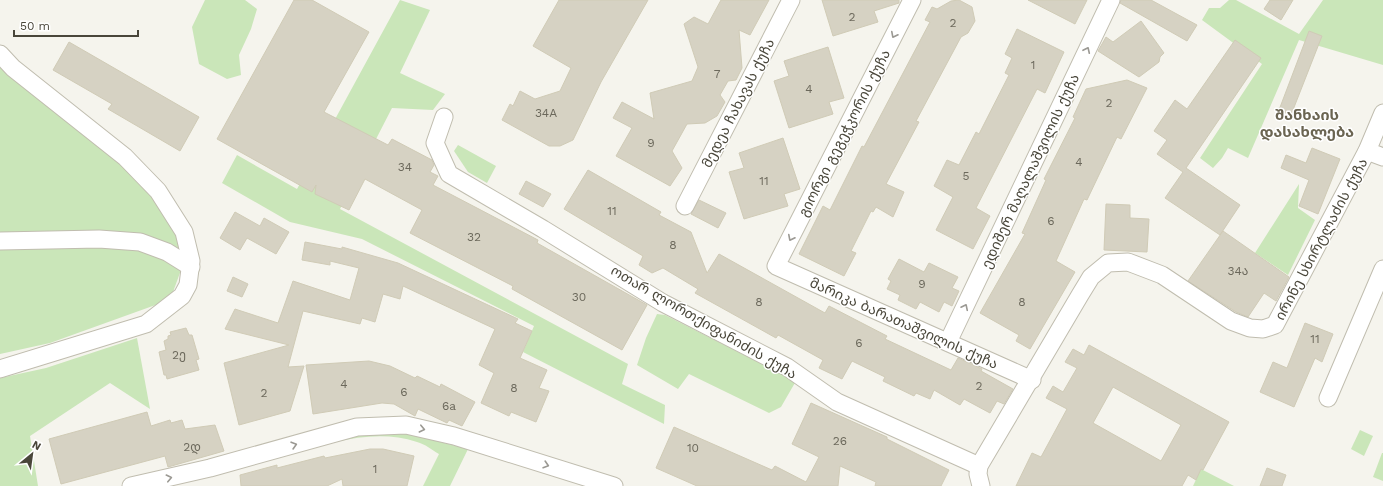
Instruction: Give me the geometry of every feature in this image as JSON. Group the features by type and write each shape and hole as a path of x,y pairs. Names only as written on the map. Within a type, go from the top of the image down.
{"street":[{"name":"მედეა ჩახავას ქუჩა","path":"685,206 791,0"},
{"name":"გიორგი გეგეჭკორის ქუჩა","path":"776,266 912,0"},
{"name":"ედიშერ მაღალაშვილის ქუჩა","path":"948,342 1111,0"},
{"path":"0,54 13,68 125,157 158,191 184,232 191,254 188,285 182,296 146,324 0,369"},
{"name":"ირინე სხირტლაძის ქუჩა","path":"979,466 1032,380 1091,277 1108,263 1128,262 1162,275 1231,321 1250,328 1263,329 1276,325 1367,151 1383,112"},
{"name":"ოთარ ლორთქიფანიძის ქუჩა","path":"444,117 435,143 448,174 543,228 664,303 787,367 837,402 979,466"},
{"path":"1367,151 1383,157"},
{"path":"0,241 99,239 140,242 167,252 190,267"},
{"name":"მარიკა ბარათაშვილის ქუჩა","path":"776,266 1032,380"},
{"path":"1328,398 1383,269"},
{"path":"131,486 210,468 357,427 406,425 454,436 614,486"},
{"path":"979,466 978,474 981,486"}],"green space":[{"path":"205,0 245,0 257,9 251,29 239,55 241,75 227,79 199,64 192,27"},
{"path":"400,0 430,10 400,73 445,94 433,110 392,108 340,209 628,364 622,384 665,405 664,424 523,352 534,326 362,239 290,222 222,183 237,155 297,189"},
{"path":"1229,0 1236,0 1299,34 1323,0 1383,0 1383,65 1299,40 1248,158 1228,148 1213,168 1200,158 1262,64 1202,20 1209,8 1220,8"},
{"path":"0,64 105,147 161,206 182,236 185,259 173,292 161,303 50,343 0,354"},
{"path":"458,145 496,166 487,183 468,172 454,151"},
{"path":"1299,184 1298,208 1315,220 1288,275 1255,253"},
{"path":"657,314 665,315 796,381 781,407 769,413 689,374 678,389 637,365 646,338"},
{"path":"137,338 150,409 110,383 30,436 38,486 0,486 0,378 46,368"},
{"path":"1360,430 1373,436 1364,456 1351,449"},
{"path":"401,432 468,449 450,486 423,486 439,454 420,443 407,439 386,436 356,438 335,442 335,440 364,434"},
{"path":"1383,453 1383,481 1373,477"},
{"path":"1201,469 1234,486 1193,486"}],"building":[{"path":"294,0 312,0 369,32 324,112 388,145 392,139 432,160 434,165 430,172 438,176 433,185 538,240 537,243 647,305 622,350 512,289 513,286 410,233 422,210 365,179 349,210 315,194 316,185 312,192 217,139"},
{"path":"559,0 648,0 601,82 573,140 560,146 549,146 502,120 510,104 513,106 520,91 535,99 560,91 571,68 533,46"},
{"path":"721,0 769,0 750,35 739,30 742,68 736,80 728,81 720,95 725,102 717,116 705,123 687,124 672,151 682,168 670,186 616,156 632,128 613,118 622,102 654,119 650,93 692,81 698,67 684,24 694,17 708,24"},
{"path":"822,0 899,0 899,3 874,11 878,22 833,36"},
{"path":"959,0 972,7 975,21 968,33 961,37 916,121 919,122 886,184 904,192 893,217 876,207 873,212 871,211 851,251 856,253 844,276 799,254 823,206 830,210 862,146 864,147 930,22 925,20 932,7 937,9 951,1"},
{"path":"1028,0 1087,0 1075,24"},
{"path":"1121,0 1151,0 1197,25 1187,41 1120,3"},
{"path":"1270,0 1293,0 1281,20 1264,9"},
{"path":"1141,21 1164,53 1160,57 1159,62 1139,77 1098,51 1106,37 1113,42"},
{"path":"1017,29 1064,52 1045,93 1037,89 976,208 990,216 973,249 936,230 953,197 934,186 947,160 959,165 976,132 979,134 1009,75 1005,73 1012,58 1005,54"},
{"path":"1309,31 1322,36 1291,115 1279,110"},
{"path":"1235,40 1261,58 1186,168 1240,205 1220,235 1165,198 1183,172 1157,154 1167,140 1154,131 1175,100 1187,109"},
{"path":"69,42 199,117 180,151 108,109 112,104 53,70"},
{"path":"828,47 844,98 829,102 833,114 789,128 774,81 789,76 784,61"},
{"path":"1127,80 1147,88 1121,139 1117,137 1087,200 1084,199 1056,261 1075,272 1030,349 1016,341 1019,335 980,313 1025,234 1022,233 1046,180 1044,179 1075,118 1073,117 1086,89"},
{"path":"783,138 800,189 784,194 788,206 744,219 729,172 744,168 739,153"},
{"path":"1312,148 1340,159 1318,214 1299,206 1309,180 1281,168 1286,155 1306,163"},
{"path":"588,170 661,212 659,215 691,232 707,273 719,254 825,313 829,306 887,336 885,339 951,370 958,358 982,369 981,371 1013,389 1004,404 997,401 990,413 964,399 960,405 934,390 930,399 916,393 914,396 883,381 885,377 852,361 842,379 819,368 823,360 778,335 776,338 695,293 698,289 663,268 652,273 639,265 643,256 564,209"},
{"path":"526,181 551,194 543,207 519,194"},
{"path":"699,200 726,213 718,228 691,214"},
{"path":"1106,204 1130,205 1130,218 1149,219 1147,252 1104,250"},
{"path":"235,212 260,226 264,218 289,232 276,254 247,238 240,250 220,238"},
{"path":"1223,231 1289,277 1276,301 1264,293 1248,317 1236,312 1188,281"},
{"path":"305,242 342,249 342,247 398,263 518,319 515,323 532,331 520,358 547,370 539,388 549,391 536,422 511,412 509,416 481,403 494,373 479,365 495,329 403,286 400,299 383,294 375,322 362,318 360,324 303,311 288,367 304,366 290,411 239,425 224,363 289,345 225,329 235,309 278,323 293,281 350,300 359,268 330,261 330,265 302,260"},
{"path":"899,259 924,272 929,263 958,277 952,288 959,291 952,306 944,302 939,312 920,302 916,309 898,300 900,295 887,289 891,281 888,279"},
{"path":"233,277 248,284 242,297 227,291"},
{"path":"1305,323 1333,334 1322,362 1315,358 1294,407 1260,392 1273,362 1287,368"},
{"path":"186,328 189,335 192,335 199,359 196,360 199,370 167,379 166,375 164,375 159,352 166,350 164,341 171,335 170,332"},
{"path":"1089,345 1229,422 1196,480 1188,475 1182,486 1016,486 1032,453 1041,457 1067,409 1046,398 1053,386 1063,392 1077,368 1065,362 1073,349 1084,355","holes":["1113,387 1181,425 1161,461 1093,423"]},
{"path":"369,361 390,366 415,378 417,376 440,387 441,384 475,402 462,426 449,420 447,423 418,409 415,416 394,404 382,403 313,414 306,365"},
{"path":"811,403 887,437 887,439 949,470 941,486 875,486 876,482 840,466 838,486 697,486 656,468 674,427 772,470 775,466 806,482 819,457 792,444"},
{"path":"147,412 151,426 170,420 171,423 182,420 185,429 215,425 224,451 168,467 165,456 61,484 49,439"},
{"path":"370,449 383,449 414,456 407,486 343,486 342,479 327,486 241,486 240,475 277,465 277,468 324,456 325,458"},
{"path":"1267,468 1286,475 1282,486 1260,486"}],"district":[{"name":"შანხაის დასახლება","path":"1307,124"}]}
